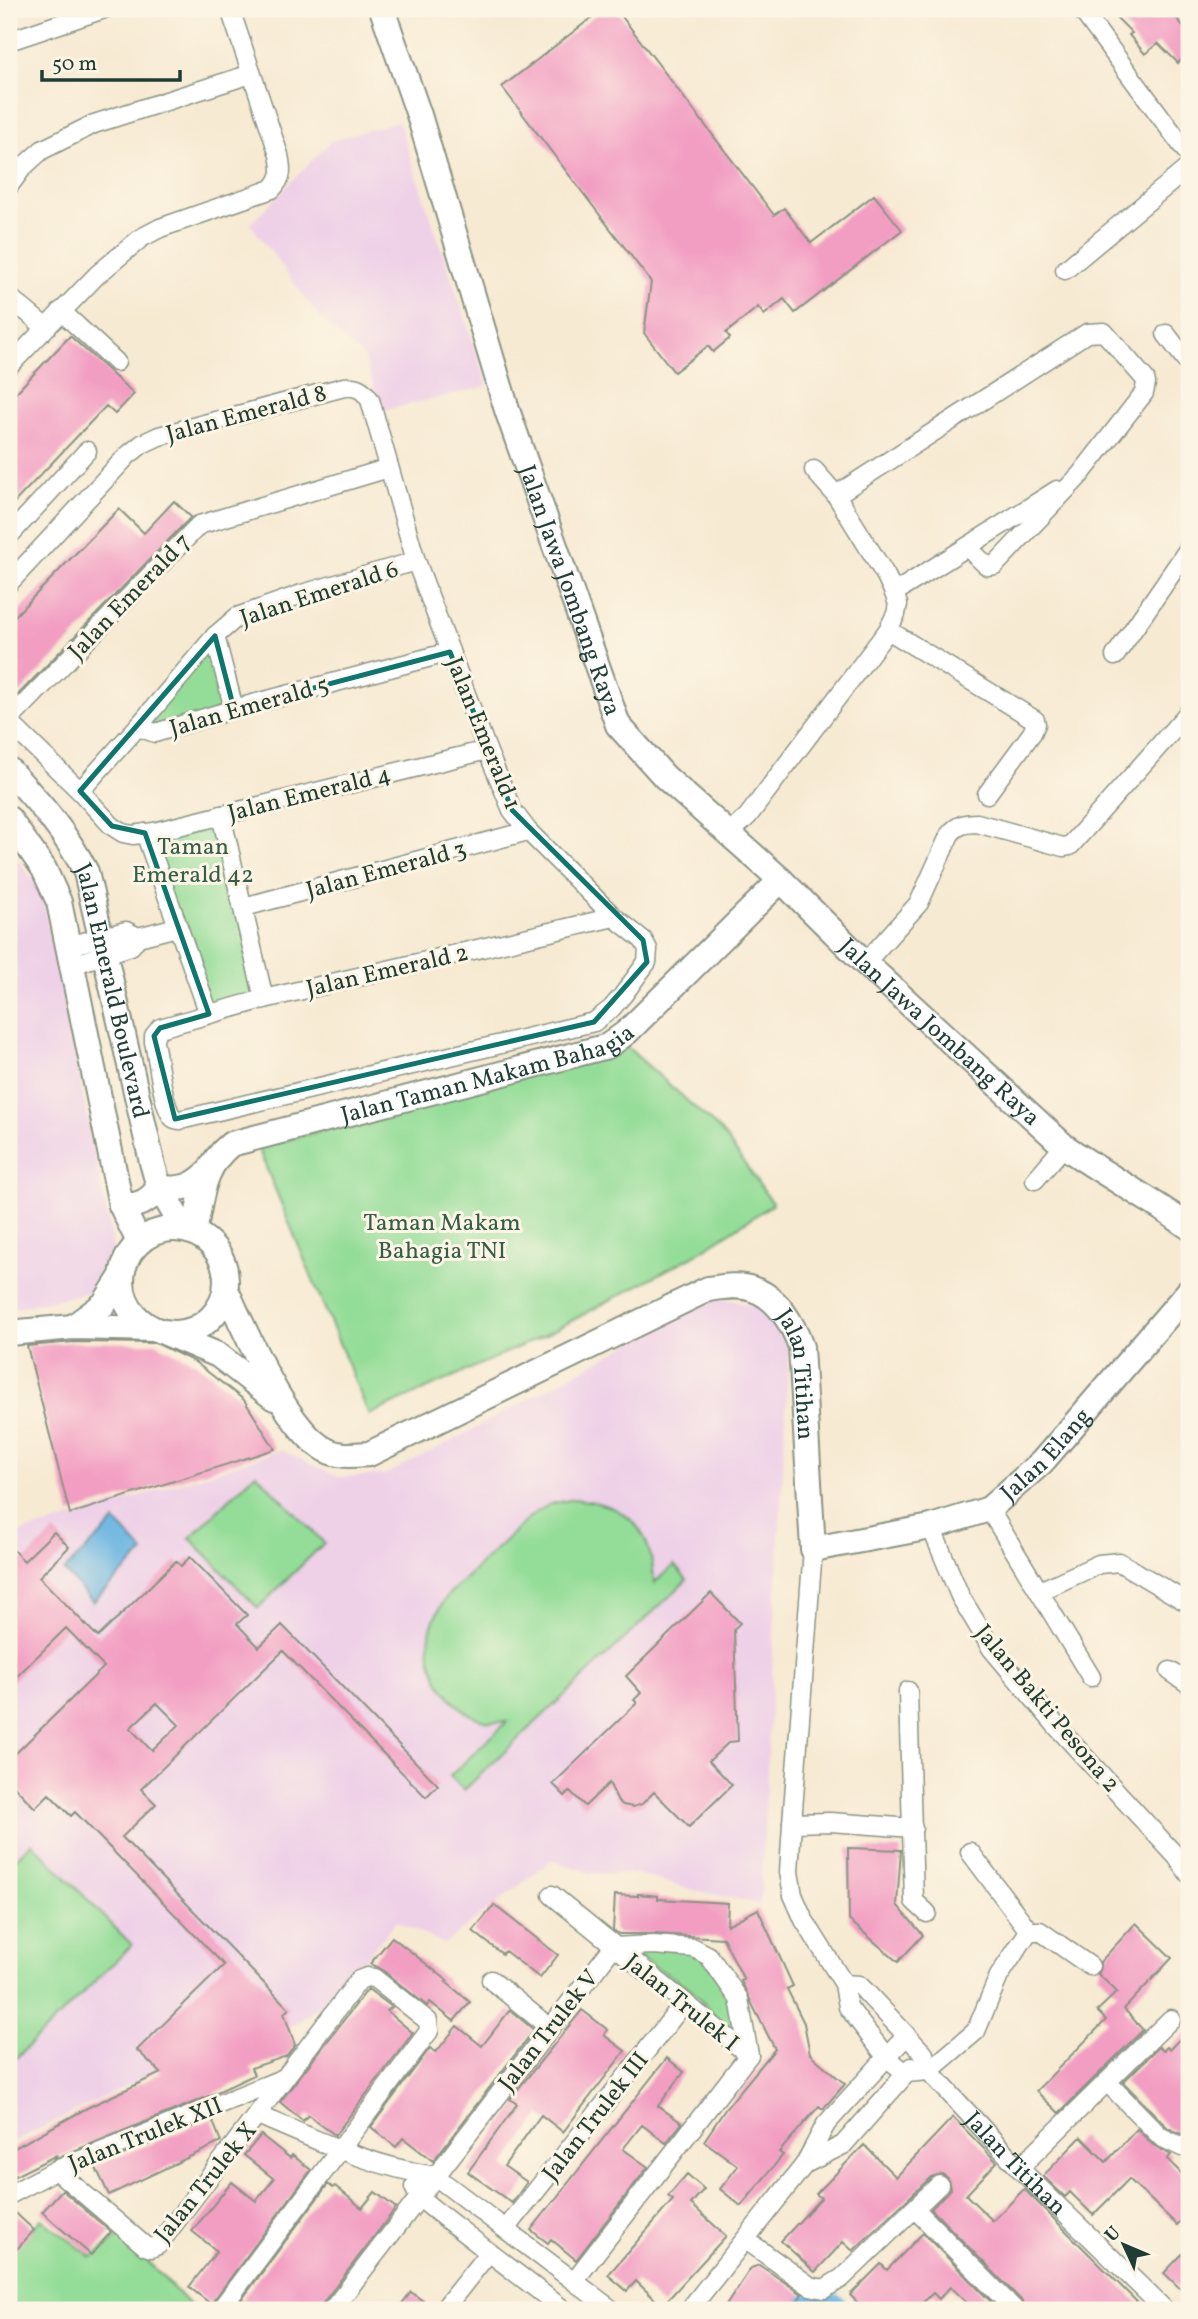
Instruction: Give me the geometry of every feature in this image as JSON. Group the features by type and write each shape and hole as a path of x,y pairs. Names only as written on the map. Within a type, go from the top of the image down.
{"main road":[{"name":"Jalan Jawa Jombang Raya","path":"382,9 419,115 507,410 618,725 665,777 780,880 865,963 1064,1146 1189,1227"},
{"name":"Jalan Emerald Boulevard","path":"9,770 37,801 82,863 90,887 159,1187 189,1230"},
{"name":"Jalan Emerald Boulevard","path":"9,819 53,885 59,902 121,1205 139,1242"},
{"name":"Jalan Taman Makam Bahagia","path":"189,1230 206,1174 212,1162 231,1144 608,1046 627,1032 780,880"},
{"path":"121,1205 130,1206 147,1200 159,1187 180,1189 190,1186 206,1174"},
{"path":"9,1333 73,1327 188,1331 209,1320 223,1301 227,1274 222,1258 213,1244 189,1230 168,1228 152,1233 131,1252 122,1276 104,1304 73,1327"},
{"path":"122,1276 126,1303 134,1315 159,1331"},
{"name":"Jalan Titihan","path":"226,1290 254,1350 300,1430 328,1451 342,1455 369,1454 708,1289 731,1286 753,1289 771,1300 785,1314 801,1347 813,1549"},
{"name":"Jalan Elang","path":"813,1549 931,1527 989,1509 1042,1462 1189,1291"},
{"name":"Jalan Titihan","path":"159,1331 218,1355 288,1410"}],"street":[{"path":"9,41 104,9"},
{"path":"9,366 105,268 141,238 160,228 272,189 280,181 282,171 279,155 230,9"},
{"path":"1081,9 1189,155"},
{"path":"9,186 23,167 42,150 94,124 251,74"},
{"path":"1065,270 1189,167"},
{"path":"9,297 45,327"},
{"path":"61,311 116,362"},
{"path":"836,495 1087,334 1104,332 1145,379 1146,390 1080,475 996,565 987,566 967,547"},
{"path":"1166,334 1189,364"},
{"name":"Jalan Emerald 8","path":"9,583 127,456 142,444 159,436 344,387 355,386 370,400"},
{"name":"Jalan Emerald 1","path":"160,1028 154,1036 154,1042 167,1104 170,1114 180,1121 594,1022 611,1009 647,962 648,949 643,940 614,917 528,831 512,810 416,561 370,400"},
{"path":"9,536 87,451"},
{"name":"Jalan Emerald 7","path":"9,721 199,525 389,468"},
{"path":"729,834 748,816 888,630 896,614 898,604 887,576 836,495 814,470"},
{"path":"894,593 1080,475"},
{"path":"1115,656 1188,554"},
{"name":"Jalan Emerald 6","path":"141,723 215,636 237,617 302,594 416,561"},
{"path":"888,630 1035,720 1032,733 988,794"},
{"path":"215,636 234,709"},
{"name":"Jalan Emerald 5","path":"80,791 141,723 144,729 155,733 234,709 450,652"},
{"path":"865,963 919,903 954,828 965,823 976,823 1063,847 1070,846 1189,712"},
{"name":"Jalan Emerald 4","path":"9,721 112,826 123,833 145,833 487,750"},
{"path":"221,815 264,999"},
{"name":"Jalan Emerald 3","path":"244,906 528,831"},
{"path":"145,833 209,1014"},
{"name":"Jalan Emerald 2","path":"160,1028 264,999 614,917"},
{"path":"70,955 104,946 127,931 138,937 177,927"},
{"path":"1035,1180 1064,1146"},
{"path":"989,1509 1091,1677"},
{"name":"Jalan Bakti Pesona 2","path":"931,1527 960,1596 992,1649 1059,1729 1177,1857 1189,1874"},
{"name":"Jalan Titihan","path":"813,1549 789,1872 793,1895 804,1920 844,1984 848,2007 887,2058 906,2073"},
{"path":"1040,1591 1109,1561 1119,1562 1183,1600"},
{"path":"1170,1671 1189,1684"},
{"path":"908,1691 914,1901 927,1913"},
{"path":"792,1823 830,1822 913,1828"},
{"path":"970,1852 1029,1931"},
{"name":"Jalan Trulek V","path":"332,2310 613,1947 552,1895"},
{"path":"1029,1931 1040,1931 1090,1966"},
{"path":"805,2164 843,2145 906,2073 927,2063 976,2031 999,1976 1029,1931"},
{"name":"Jalan Trulek I","path":"574,2281 749,2055 739,1998 709,1956 694,1948 653,1945 613,1947"},
{"name":"Jalan Trulek I","path":"613,1947 749,2055"},
{"name":"Jalan Trulek X","path":"56,2171 151,2249 158,2245 359,1980 373,1978 428,2021 429,2031 220,2310"},
{"path":"491,1980 550,2028"},
{"name":"Jalan Titihan","path":"844,1984 859,1985 1019,2168 1165,2310"},
{"name":"Jalan Trulek III","path":"506,2229 684,2003"},
{"path":"1019,2168 1171,2019"},
{"path":"688,2310 805,2164 826,2124 906,2036"},
{"name":"Jalan Trulek XII","path":"9,2195 56,2171 284,2078"},
{"path":"1107,2082 1161,2137 1187,2148"},
{"path":"258,2115 341,2151 406,2171 435,2176 612,2310"},
{"path":"406,2171 419,2197 558,2309"},
{"path":"746,2240 810,2286 824,2288 842,2278 939,2185"},
{"path":"915,2209 1015,2310"},
{"path":"443,2310 488,2252"}],"highlighted area":[{"path":"215,636 234,709 450,652 512,810 643,940 647,962 594,1022 175,1119 154,1036 160,1028 209,1014 145,833 112,826 80,791"}],"shaded area":[{"path":"398,121 488,386 382,411 364,357 322,320 250,224 331,141"},
{"path":"9,848 42,892 115,1255 102,1290 9,1309"},
{"path":"711,1299 732,1300 757,1307 781,1328 789,1352 760,1904 635,1874 591,1873 552,1860 444,1944 397,1921 349,1976 319,2006 295,2024 207,2052 146,2076 9,2144 9,1535 50,1525 281,1450 338,1477 384,1475 454,1440"}],"green space":[{"path":"215,636 234,709 155,733 141,723"},
{"name":"Taman Emerald 42","path":"221,815 264,999 209,1014 145,833"},
{"name":"Taman Makam Bahagia TNI","path":"627,1047 721,1131 773,1204 693,1256 545,1335 369,1415 258,1148"},
{"path":"256,1473 324,1543 258,1608 190,1538"},
{"path":"574,1499 609,1506 634,1522 648,1547 654,1583 674,1565 687,1580 464,1790 450,1776 507,1722 487,1722 472,1715 460,1707 441,1685 431,1658 429,1643 434,1620 448,1595 532,1515 550,1504"},
{"path":"32,1843 132,1945 9,2065 9,1865"},
{"path":"619,1945 697,1950 739,2003 749,2055 690,1988"},
{"path":"41,2219 92,2257 122,2234 194,2310 9,2310 9,2255"}],"water":[{"path":"115,1521 144,1552 93,1602 64,1571"}],"building":[{"path":"603,9 616,9 774,215 784,208 811,243 874,195 902,230 795,313 784,299 764,315 758,307 726,333 730,338 713,352 708,346 674,372 644,333 651,282 502,87"},
{"path":"1108,9 1169,9 1189,33 1189,52 1178,63 1158,43 1145,54 1129,35 1132,33"},
{"path":"70,336 134,394 115,414 106,406 9,508 9,400"},
{"path":"174,501 191,517 9,704 9,622 119,509 144,533"},
{"path":"74,1342 156,1343 195,1362 244,1400 275,1449 70,1514 27,1346"},
{"path":"54,1532 69,1547 39,1577 98,1637 176,1561 181,1566 190,1557 247,1615 237,1624 259,1647 282,1625 438,1785 426,1797 283,1651 141,1789 156,1804 122,1837 289,2009 284,2013 295,2045 287,2056 251,2068 254,2075 54,2159 57,2155 9,2179 9,2151 87,2108 161,2073 137,2050 224,1965 75,1812 71,1816 49,1794 35,1808 9,1781 9,1760 104,1667 66,1628 9,1684 9,1546 24,1561","holes":["157,1703 179,1725 152,1751 130,1728"]},
{"path":"711,1593 740,1623 734,1629 738,1741 729,1742 709,1761 732,1785 689,1827 654,1792 642,1804 633,1807 618,1801 609,1783 585,1806 570,1791 565,1796 553,1784 637,1703 634,1700 641,1693 626,1676"},
{"path":"848,1848 901,1850 897,1905 923,1935 898,1962 849,1920"},
{"path":"615,1895 658,1896 658,1899 728,1903 727,1925 758,1909 793,1986 787,1989 804,2023 810,2054 845,2084 823,2109 819,2106 779,2152 783,2155 741,2206 720,2189 738,2166 704,2141 726,2108 775,2049 723,1938 619,1934 613,1930"},
{"path":"494,1905 558,1955 540,1978 505,1951 502,1954 473,1931"},
{"path":"1136,1923 1172,1958 1124,2009 1143,2030 1059,2113 1036,2091 1106,2020 1097,2011 1117,1992 1098,1974 1100,1962"},
{"path":"392,1937 470,2002 454,2021 430,2002 427,2006 381,1969 370,1964"},
{"path":"368,1989 392,2007 387,2011 413,2033 335,2135 308,2115 303,2121 280,2102"},
{"path":"510,2010 534,2030 433,2161 403,2138 396,2147 371,2127 430,2048 437,2051 457,2026 482,2046"},
{"path":"582,2010 608,2030 604,2035 625,2051 563,2132 541,2115 504,2166 527,2182 512,2203 468,2172 517,2104 510,2099"},
{"path":"1189,2029 1189,2131 1181,2134 1168,2128 1123,2082 1159,2047 1163,2051 1167,2047 1170,2049"},
{"path":"667,2058 684,2072 658,2106 682,2123 666,2143 642,2125 623,2149 648,2167 576,2260 551,2239 548,2243 531,2230"},
{"path":"953,2117 997,2162 966,2195 993,2221 1024,2189 1145,2310 1026,2310 1023,2302 931,2209 950,2189 948,2178 942,2174 931,2177 853,2251 843,2242 815,2272 781,2241 821,2198 816,2194 864,2145 896,2177"},
{"path":"212,2119 221,2142 109,2195 95,2166"},
{"path":"1137,2129 1153,2145 1171,2155 1167,2159 1189,2181 1189,2212 1177,2225 1129,2179 1093,2215 1070,2192 1065,2197 1043,2176 1081,2137 1106,2162"},
{"path":"261,2135 290,2158 292,2155 311,2170 211,2304 189,2287 217,2251 192,2231 232,2182 256,2201 274,2179 244,2155"},
{"path":"687,2174 704,2189 691,2204 726,2236 662,2306 636,2281 627,2291 608,2275 673,2200 668,2196"},
{"path":"328,2184 333,2188 335,2186 362,2208 375,2192 396,2208 323,2303 321,2310 234,2310"},
{"path":"62,2190 111,2232 91,2255 42,2212"},
{"path":"9,2207 34,2230 9,2258"},
{"path":"923,2233 999,2310 974,2310 950,2287 939,2299 933,2293 915,2310 865,2310 850,2295 881,2264 887,2270"},
{"path":"1189,2247 1189,2297 1164,2273"},
{"path":"759,2265 802,2294 792,2310 723,2310 751,2268"},
{"path":"411,2292 432,2308 432,2310 397,2310"}],"waterway":[{"path":"810,2310 832,2310"}]}
